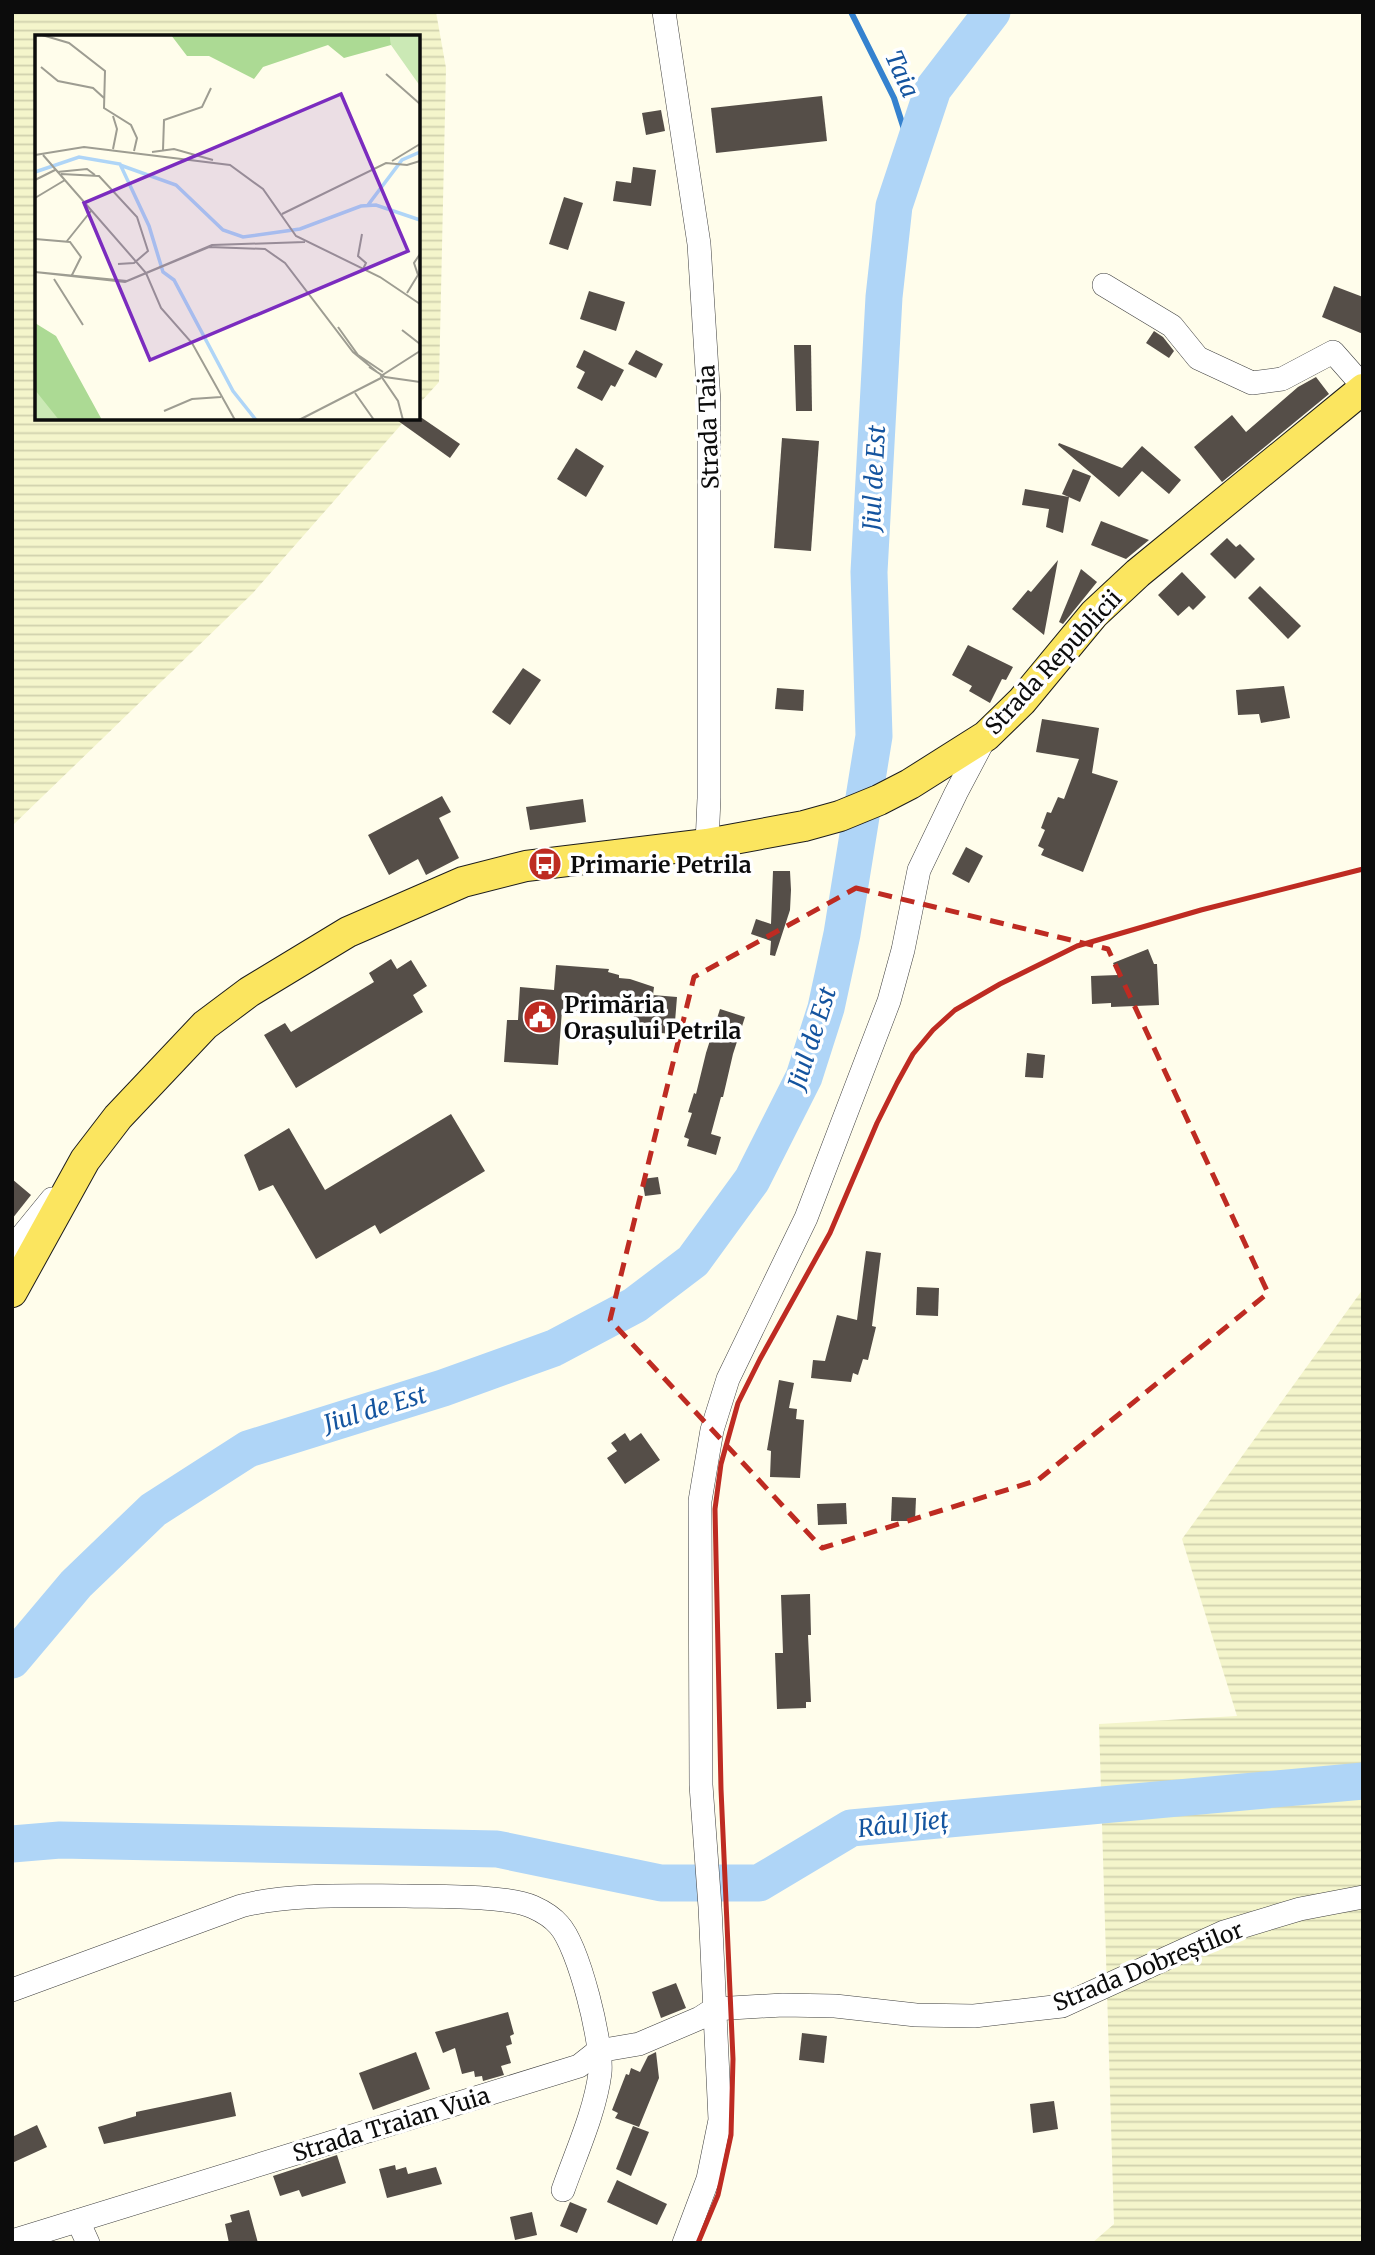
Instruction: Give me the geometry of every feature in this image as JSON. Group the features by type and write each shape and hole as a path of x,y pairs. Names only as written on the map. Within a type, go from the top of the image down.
{"main road":[{"name":"Strada Republicii","path":"12,1292 85,1160 125,1109 205,1025 249,992 348,932 463,882 495,872 754,836 840,816 878,800 986,736 1022,701 1094,614 1138,573 1363,388"}],"street":[{"name":"Strada Taia","path":"664,12 699,244 709,402 707,844"},
{"path":"1104,285 1172,326 1198,358 1252,383 1282,379 1333,352 1363,388"},
{"path":"684,2243 709,2179 720,2120 701,1785 700,1501 712,1430 728,1379 806,1218 889,1000 903,950 919,870 986,736"},
{"name":"Strada Republicii","path":"12,1248 85,1160"},
{"path":"12,1990 256,1902 361,1896 490,1900 532,1906 559,1925 571,1942 592,2014 598,2050 600,2071 593,2104 563,2190"},
{"name":"Strada Dobreștilor","path":"764,2006 835,2006 916,2015 974,2016 1062,2006 1224,1932 1300,1909 1363,1897"},
{"name":"Strada Traian Vuia","path":"12,2241 579,2066 598,2050 639,2044 700,2018 714,2009 764,2006"},
{"path":"78,2221 88,2243"}],"highlighted area":[{"path":"856,888 1108,949 1268,1293 1038,1480 822,1548 610,1320 694,977"}],"green space":[{"path":"12,12 436,12 446,68 439,382 420,403 420,35 35,35 35,420 405,420 253,593 12,826"},
{"path":"1363,1289 1363,2243 1092,2243 1114,2224 1099,1724 1237,1716 1182,1539"}],"building":[{"path":"822,96 827,141 716,153 711,108"},
{"path":"661,110 665,131 646,135 642,113"},
{"path":"633,167 656,170 651,206 613,201 616,181 631,183"},
{"path":"564,197 583,203 568,250 549,244"},
{"path":"1334,286 1363,297 1363,334 1322,317"},
{"path":"589,291 625,302 616,331 580,319"},
{"path":"1154,331 1163,337 1174,351 1169,358 1146,343"},
{"path":"794,345 811,345 812,411 796,411"},
{"path":"584,350 624,370 615,387 611,385 602,401 577,388 585,372 576,367"},
{"path":"636,350 663,364 656,378 628,364"},
{"path":"1316,377 1329,394 1222,482 1194,447 1232,415 1246,432 1298,387"},
{"path":"422,418 460,444 450,458 397,420"},
{"path":"782,438 819,441 811,551 774,548"},
{"path":"1059,443 1122,468 1142,446 1181,480 1169,494 1142,471 1119,497 1058,445"},
{"path":"576,448 604,466 586,497 557,479"},
{"path":"1073,469 1091,476 1080,502 1062,494"},
{"path":"1025,489 1069,497 1063,533 1046,527 1049,509 1022,505"},
{"path":"1101,521 1149,540 1126,559 1091,545"},
{"path":"1227,538 1236,547 1240,544 1255,559 1235,579 1210,554"},
{"path":"1058,560 1044,635 1012,609 1028,590 1031,592"},
{"path":"1081,569 1097,582 1063,624 1059,622"},
{"path":"1182,572 1206,597 1193,610 1189,606 1178,616 1158,595"},
{"path":"1260,586 1301,626 1288,639 1248,598"},
{"path":"968,645 1013,667 1006,680 1002,679 990,703 969,691 972,686 952,675"},
{"path":"523,668 541,680 510,725 492,712"},
{"path":"1284,686 1290,718 1261,723 1259,714 1238,715 1236,690"},
{"path":"777,688 804,690 803,711 775,709"},
{"path":"1042,719 1099,728 1092,773 1118,781 1083,872 1041,855 1044,849 1038,846 1045,830 1041,828 1047,812 1051,813 1058,797 1064,799 1079,759 1036,752"},
{"path":"442,796 451,812 439,818 459,858 426,875 418,859 389,875 368,835"},
{"path":"583,799 586,822 530,830 526,807"},
{"path":"966,847 983,856 969,883 952,874"},
{"path":"773,871 790,871 791,890 790,910 775,956 770,955 771,941 751,934 756,919 771,924"},
{"path":"1148,949 1154,964 1157,964 1159,1005 1111,1007 1111,1003 1092,1004 1091,976 1118,975 1113,963"},
{"path":"391,959 397,969 411,960 427,986 413,995 423,1012 296,1088 264,1035 285,1023 291,1032 374,982 369,973"},
{"name":"Primăria Orașului Petrila","path":"556,965 609,969 608,972 619,975 619,978 654,987 653,995 677,997 674,1034 633,1031 634,1014 562,1010 558,1065 504,1062 507,1020 518,1020 520,987 554,990"},
{"path":"720,1009 745,1017 711,1134 721,1137 716,1155 687,1146 689,1139 684,1137 692,1113 688,1112 694,1093 696,1094"},
{"path":"1027,1053 1045,1055 1043,1078 1025,1077"},
{"path":"451,1114 485,1171 380,1234 375,1225 316,1259 273,1185 259,1191 244,1155 289,1128 325,1190"},
{"path":"658,1177 661,1194 645,1196 642,1179"},
{"path":"12,1179 31,1195 12,1219"},
{"path":"866,1251 881,1253 872,1326 876,1327 868,1360 863,1359 858,1375 853,1373 851,1382 811,1378 813,1360 825,1361 837,1315 857,1320"},
{"path":"917,1287 939,1288 938,1316 916,1315"},
{"path":"779,1380 794,1383 789,1408 797,1409 796,1419 804,1420 800,1478 770,1477 771,1451 767,1450"},
{"path":"625,1433 630,1441 641,1433 660,1460 625,1484 607,1458 617,1451 611,1443"},
{"path":"892,1497 916,1498 915,1521 891,1521"},
{"path":"846,1503 847,1524 818,1525 817,1504"},
{"path":"810,1594 811,1635 808,1635 811,1702 806,1702 806,1708 777,1709 775,1653 783,1653 781,1595"},
{"path":"676,1983 686,2008 661,2018 652,1992"},
{"path":"508,2012 514,2034 510,2036 512,2044 506,2046 511,2063 501,2066 504,2075 483,2081 482,2076 475,2077 474,2071 462,2074 455,2048 443,2053 435,2032"},
{"path":"802,2033 827,2036 824,2063 799,2060"},
{"path":"416,2052 430,2089 373,2110 359,2073"},
{"path":"656,2052 659,2078 639,2127 615,2118 618,2113 612,2110 626,2074 629,2075 631,2068 640,2072 648,2056"},
{"path":"231,2092 236,2116 104,2144 98,2127 136,2116 136,2112"},
{"path":"1054,2101 1058,2129 1033,2133 1030,2104"},
{"path":"37,2125 47,2147 12,2163 12,2137"},
{"path":"633,2126 649,2132 631,2176 616,2169"},
{"path":"337,2155 346,2183 302,2197 299,2190 280,2196 273,2176"},
{"path":"395,2165 396,2170 406,2167 408,2174 436,2167 442,2184 387,2198 379,2169"},
{"path":"617,2180 667,2204 657,2225 607,2202"},
{"path":"570,2202 587,2209 577,2233 560,2226"},
{"path":"249,2210 258,2243 229,2243 225,2224 232,2222 230,2215"},
{"path":"532,2212 537,2235 515,2240 510,2217"}],"waterway":[{"name":"Taia","path":"851,12 894,98 912,154"},
{"name":"Jiul de Est","path":"12,1660 76,1584 153,1510 248,1449 443,1388 554,1348 635,1305 693,1261 752,1180 804,1077 826,1008 842,934 874,736 869,572 884,297 894,206 933,89 992,12"},
{"name":"Râul Jieț","path":"12,1844 60,1840 497,1849 661,1883 759,1883 851,1828 1363,1781"}],"railway":[{"path":"698,2243 718,2195 731,2135 733,2059 721,1789 715,1509 721,1464 738,1403 830,1233 877,1123 913,1054 933,1030 955,1010 1000,984 1077,946 1201,910 1363,869"}],"place":[{"name":"Primarie Petrila","path":"545,864"},
{"name":"Primăria Orașului Petrila","path":"540,1017"}]}
